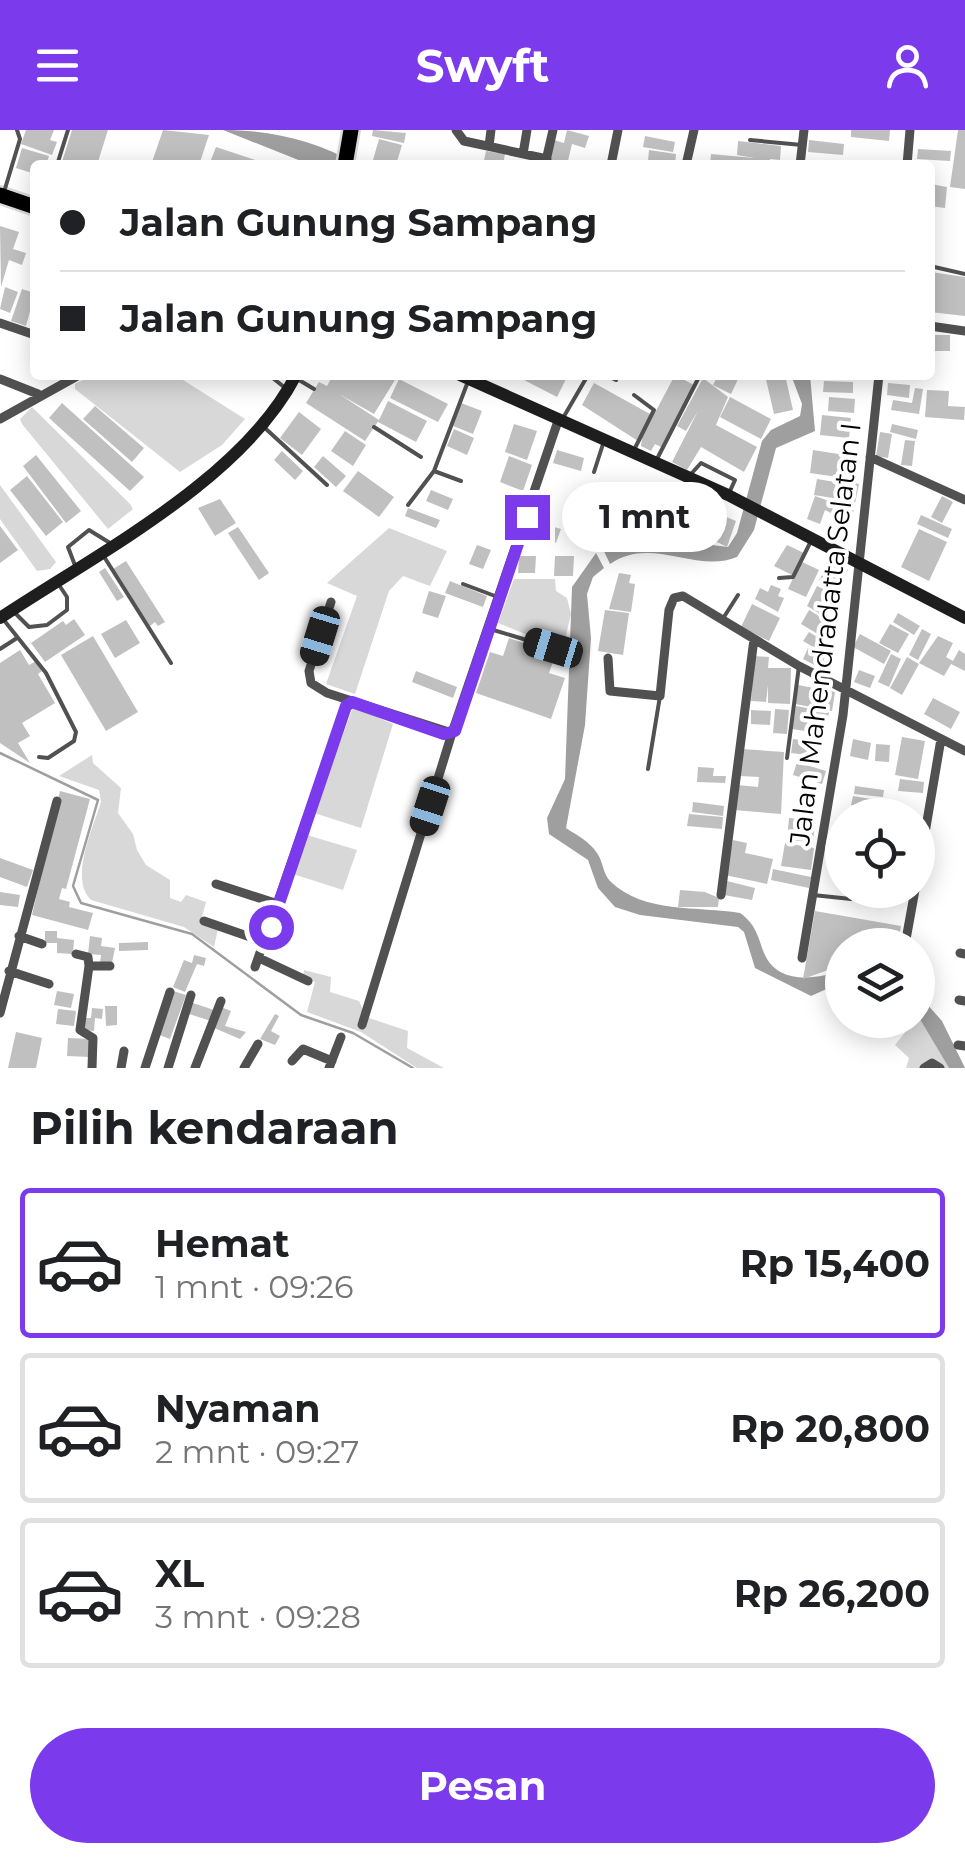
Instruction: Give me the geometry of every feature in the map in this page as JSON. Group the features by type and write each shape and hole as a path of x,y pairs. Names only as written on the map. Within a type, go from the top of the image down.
{"highway":[{"path":"345,160 350,133"},
{"path":"2,196 30,205"}],"main road":[{"path":"5,615 203,478 262,425 291,380"},
{"path":"475,380 763,512 965,618"}],"street":[{"path":"456,130 464,141 540,160"},
{"path":"488,146 491,130"},
{"path":"523,154 527,130"},
{"path":"546,160 553,130"},
{"path":"612,160 618,130"},
{"path":"687,160 694,130"},
{"path":"800,160 804,130"},
{"path":"907,160 910,130"},
{"path":"0,324 30,333"},
{"path":"935,327 965,332"},
{"path":"0,380 38,394"},
{"path":"0,419 59,380"},
{"name":"Jalan Mahendradatta Selatan I","path":"802,958 844,689 878,380"},
{"path":"362,1025 452,733 560,419"},
{"path":"870,457 964,496"},
{"path":"608,658 610,691 660,696 674,598 683,596 798,666 965,750"},
{"path":"331,602 309,672 311,683 352,702 452,733"},
{"path":"721,895 754,639"},
{"path":"308,981 257,962 346,706 352,702"},
{"path":"931,798 941,739"},
{"path":"0,1013 2,990 56,801"},
{"path":"216,884 278,904"},
{"path":"204,921 265,942"},
{"path":"19,936 42,944"},
{"path":"76,954 88,957 80,1030 94,1040 92,1068"},
{"path":"89,966 110,966"},
{"path":"9,971 48,984"},
{"path":"145,1068 170,992"},
{"path":"168,1068 191,995"},
{"path":"195,1068 222,1001"},
{"path":"292,1061 303,1049 330,1065 341,1037"},
{"path":"244,1068 258,1044"},
{"path":"121,1068 124,1051"},
{"path":"924,1068 932,1062 940,1068"}],"lane":[{"path":"2,196 20,139 17,130"},
{"path":"59,160 68,130"},
{"path":"750,140 802,145"},
{"path":"935,267 965,274"},
{"path":"294,380 314,389"},
{"path":"408,505 434,470 470,380"},
{"path":"560,419 585,380"},
{"path":"655,463 697,380"},
{"path":"633,452 654,410 634,395"},
{"path":"262,425 327,485"},
{"path":"374,427 422,458"},
{"path":"594,472 605,440"},
{"path":"434,470 461,480"},
{"path":"76,568 68,547 89,530 102,534 105,548 172,663"},
{"path":"779,578 794,574 813,537"},
{"path":"5,615 29,627 47,625 68,604 57,581"},
{"path":"463,584 500,598"},
{"path":"722,620 738,595"},
{"path":"5,615 16,638 46,674 76,732 74,741 48,758 39,757"},
{"path":"490,629 553,648"},
{"path":"0,650 16,638"},
{"path":"787,758 798,666"},
{"path":"648,769 660,696"},
{"path":"813,895 825,896"}],"shaded area":[{"path":"223,130 293,138 348,160 298,160"},
{"path":"83,380 183,380 245,419 222,445 180,472 75,389 75,384"},
{"path":"793,380 810,380 815,431 776,448 754,530 737,557 706,561 641,553 610,564 602,547 636,539 728,547 737,533 762,441 771,430 800,416 802,404"},
{"path":"32,407 130,504 133,509 108,529 22,424 20,419"},
{"path":"0,485 56,562 50,569 37,571 0,519"},
{"path":"389,528 447,551 430,586 403,576 389,591 355,694 326,684 357,596 327,583"},
{"path":"596,553 604,568 593,577 587,594 591,638 585,725 566,828 594,849 608,878 623,892 655,904 740,913 753,926 770,964 789,975 825,975 825,990 811,996 755,968 744,932 738,927 640,915 615,907 598,888 588,860 549,834 547,818 565,779 572,587"},
{"path":"514,579 555,579 556,591 567,598 571,614 564,644 540,640 498,623"},
{"path":"353,707 393,724 361,828 314,813"},
{"path":"92,755 93,763 121,788 118,813 133,834 146,865 170,880 170,898 181,902 186,895 206,902 200,924 218,929 214,947 184,927 91,900 85,891 82,867 101,802 99,790 59,776"},
{"path":"307,835 357,850 343,890 293,874"},
{"path":"304,970 331,977 330,992 359,1001 366,1017 408,1031 407,1048 444,1068 417,1068 361,1032 307,1012 315,982 303,976"},
{"path":"935,1013 965,1068 949,1068 931,1038 935,1038"},
{"path":"901,1038 931,1038 949,1068 906,1068 909,1058 895,1045"}],"building":[{"path":"26,130 54,130 50,140 57,142 52,155 21,144"},
{"path":"72,130 108,130 99,160 63,160"},
{"path":"163,130 209,135 201,160 153,160"},
{"path":"373,130 406,133 404,143 372,136"},
{"path":"567,130 589,136 585,148 572,144 568,160 549,160 554,140 564,143"},
{"path":"851,130 890,130 889,141 851,137"},
{"path":"958,130 965,130 965,189 950,187"},
{"path":"645,136 675,142 673,152 643,147"},
{"path":"379,139 402,145 398,160 373,160"},
{"path":"809,140 844,144 843,155 808,152"},
{"path":"738,141 781,146 780,160 710,160 711,154 754,158 737,155"},
{"path":"216,147 255,160 211,160"},
{"path":"22,148 49,156 48,160 30,160 30,172 16,168"},
{"path":"918,149 951,151 950,161 917,159"},
{"path":"649,150 676,154 675,160 648,160"},
{"path":"486,151 505,154 504,160 484,160"},
{"path":"935,185 947,187 945,208 935,207"},
{"path":"0,226 19,232 13,249 26,253 22,265 9,260 1,287"},
{"path":"935,273 965,277 965,316 935,313"},
{"path":"5,287 18,292 10,313 0,309"},
{"path":"22,289 30,291 26,326 11,321"},
{"path":"935,335 950,335 950,351 935,351"},
{"path":"330,380 395,380 374,414 339,394 379,420 365,441 306,403 319,382 327,386"},
{"path":"401,380 448,404 438,422 390,398"},
{"path":"524,380 566,380 557,397"},
{"path":"672,380 694,385 661,447 655,444 651,451 641,446"},
{"path":"702,380 706,380 728,397 716,425 757,447 744,472 701,447 687,470 672,462 698,411 686,431 677,426"},
{"path":"716,380 738,380 731,394 713,385"},
{"path":"766,380 786,380 793,410 774,414"},
{"path":"824,381 853,382 853,393 823,392"},
{"path":"594,383 650,414 638,441 582,405"},
{"path":"888,383 910,385 909,398 887,395"},
{"path":"915,388 923,389 919,414 891,410 893,400 912,403"},
{"path":"927,390 949,391 948,406 965,407 964,420 925,417"},
{"path":"730,397 771,419 761,439 720,417"},
{"path":"829,397 855,399 854,413 828,411"},
{"path":"388,401 427,421 416,442 378,422"},
{"path":"62,403 144,477 130,491 49,418"},
{"path":"461,403 482,411 473,434 453,426"},
{"path":"95,406 144,448 132,462 83,419"},
{"path":"299,412 321,429 302,455 280,438"},
{"path":"822,415 851,418 849,438 820,435"},
{"path":"514,424 537,431 527,460 505,452"},
{"path":"892,424 918,430 916,439 890,432"},
{"path":"454,429 474,438 467,455 447,446"},
{"path":"345,431 366,445 353,466 331,451"},
{"path":"880,432 892,434 888,458 876,456"},
{"path":"905,440 915,441 912,466 901,465"},
{"path":"557,450 584,458 581,471 553,463"},
{"path":"813,450 851,456 849,466 839,465 837,477 810,473"},
{"path":"282,451 303,471 295,480 274,460"},
{"path":"36,455 81,511 66,523 23,466"},
{"path":"323,456 346,476 336,487 314,467"},
{"path":"509,456 532,465 523,491 500,482"},
{"path":"358,471 394,497 379,517 343,491"},
{"path":"27,476 63,522 46,536 10,490"},
{"path":"817,479 841,483 839,499 814,495"},
{"path":"845,481 859,484 851,523 836,519"},
{"path":"639,484 652,490 647,502 660,508 664,500 677,506 660,543 635,528 631,536 621,531"},
{"path":"431,490 453,499 448,510 426,501"},
{"path":"815,496 835,503 831,513 825,510 820,524 807,519"},
{"path":"942,496 953,502 942,523 931,517"},
{"path":"220,499 236,523 215,536 198,508"},
{"path":"408,508 440,520 436,528 405,516"},
{"path":"921,515 952,529 948,538 917,524"},
{"path":"724,516 736,521 727,547 711,539"},
{"path":"539,523 552,527 551,535 554,527 561,529 556,543 536,534"},
{"path":"0,526 18,550 0,563"},
{"path":"238,527 269,573 259,580 228,533"},
{"path":"919,529 947,542 929,581 901,567"},
{"path":"477,545 491,550 483,569 469,564"},
{"path":"787,545 804,553 800,561 819,570 806,597 788,589 794,576 774,566"},
{"path":"519,556 536,556 535,573 518,573"},
{"path":"555,556 574,556 573,576 554,576"},
{"path":"831,560 848,570 837,591 819,580"},
{"path":"126,561 165,622 158,626 155,622 150,626 113,569"},
{"path":"105,568 124,597 117,601 99,572"},
{"path":"619,573 631,575 629,583 635,584 631,612 609,609"},
{"path":"450,581 487,596 483,607 445,593"},
{"path":"771,585 781,589 778,596 784,598 778,612 755,599 760,588 768,592"},
{"path":"817,586 835,595 824,616 807,606"},
{"path":"429,591 446,596 438,618 422,613"},
{"path":"752,604 780,618 769,641 741,627"},
{"path":"605,610 629,613 623,655 598,651"},
{"path":"809,610 834,625 826,639 801,624"},
{"path":"898,613 920,626 914,635 893,622"},
{"path":"74,619 85,635 45,662 31,643 63,621 66,625"},
{"path":"126,620 140,643 115,658 101,634"},
{"path":"890,624 909,634 898,653 879,643"},
{"path":"922,629 931,634 918,660 909,655"},
{"path":"809,632 835,648 830,657 803,641"},
{"path":"860,634 891,651 884,664 853,647"},
{"path":"93,636 138,712 106,731 61,655"},
{"path":"938,636 953,643 946,657 953,661 959,650 965,654 965,671 951,664 944,676 919,663"},
{"path":"509,638 556,654 549,673 565,678 551,719 476,693 490,652 503,656"},
{"path":"808,648 825,657 820,668 803,659"},
{"path":"20,650 29,665 36,661 42,671 38,674 55,703 22,723 30,736 18,743 30,763 0,743 0,663"},
{"path":"891,654 901,659 889,687 878,682"},
{"path":"754,656 769,657 768,668 791,668 790,704 768,703 768,685 766,702 751,701"},
{"path":"907,657 919,664 902,695 890,688"},
{"path":"859,670 875,676 870,688 854,682"},
{"path":"416,671 457,687 453,698 412,682"},
{"path":"798,685 835,692 832,711 795,704"},
{"path":"933,698 960,712 951,729 924,714"},
{"path":"796,706 829,712 825,734 792,729"},
{"path":"775,709 789,710 787,734 773,733"},
{"path":"751,710 771,711 770,725 751,724"},
{"path":"902,737 925,741 918,779 895,775"},
{"path":"793,739 808,741 807,755 791,753"},
{"path":"853,739 871,743 868,760 850,756"},
{"path":"876,744 890,745 889,762 875,761"},
{"path":"742,749 784,752 781,814 734,810 737,785 758,787 759,777 740,776"},
{"path":"797,762 826,771 822,784 793,775"},
{"path":"698,767 714,768 713,776 726,776 725,783 697,782"},
{"path":"900,779 924,782 923,793 898,791"},
{"path":"855,786 884,790 883,797 854,794"},
{"path":"60,791 90,799 66,889 62,888 59,899 70,902 69,907 93,913 88,930 32,915"},
{"path":"693,802 724,806 723,816 692,812"},
{"path":"689,814 723,817 722,829 687,826"},
{"path":"789,818 815,820 813,842 787,840"},
{"path":"733,840 747,843 745,853 773,859 767,884 725,875"},
{"path":"785,843 814,848 811,870 781,866"},
{"path":"0,858 33,870 27,887 0,877"},
{"path":"773,869 811,877 809,888 771,880"},
{"path":"727,881 755,888 752,900 724,895"},
{"path":"680,890 705,892 719,898 718,907 678,907"},
{"path":"0,892 20,895 18,907 0,905"},
{"path":"815,911 901,926 825,928 825,971 803,979"},
{"path":"45,931 57,931 57,938 74,940 73,954 57,953 57,943 45,943"},
{"path":"90,936 102,938 101,946 115,948 112,963 100,962 101,955 88,954"},
{"path":"148,942 148,950 119,951 119,943"},
{"path":"194,955 206,958 204,966 197,964 185,992 173,987 184,960 192,963"},
{"path":"57,991 74,994 71,1008 54,1005"},
{"path":"173,991 186,995 170,1039 157,1034"},
{"path":"190,1002 214,1010 211,1021 186,1013"},
{"path":"105,1006 117,1006 117,1025 106,1026"},
{"path":"221,1007 231,1011 225,1026 246,1032 240,1039 212,1027"},
{"path":"92,1008 103,1009 102,1019 95,1018 94,1031 83,1030 83,1018 91,1018"},
{"path":"58,1009 76,1011 74,1026 56,1024"},
{"path":"275,1014 279,1016 271,1031 280,1036 275,1045 260,1039"},
{"path":"16,1032 42,1038 36,1068 8,1068"},
{"path":"68,1038 91,1039 90,1057 67,1056"}],"waterway":[{"path":"0,753 98,800 73,886 81,903 192,934 301,1015 353,1033 413,1068"}],"route":[{"path":"271,927 346,706 352,702 444,734 455,731 527,517"}]}
